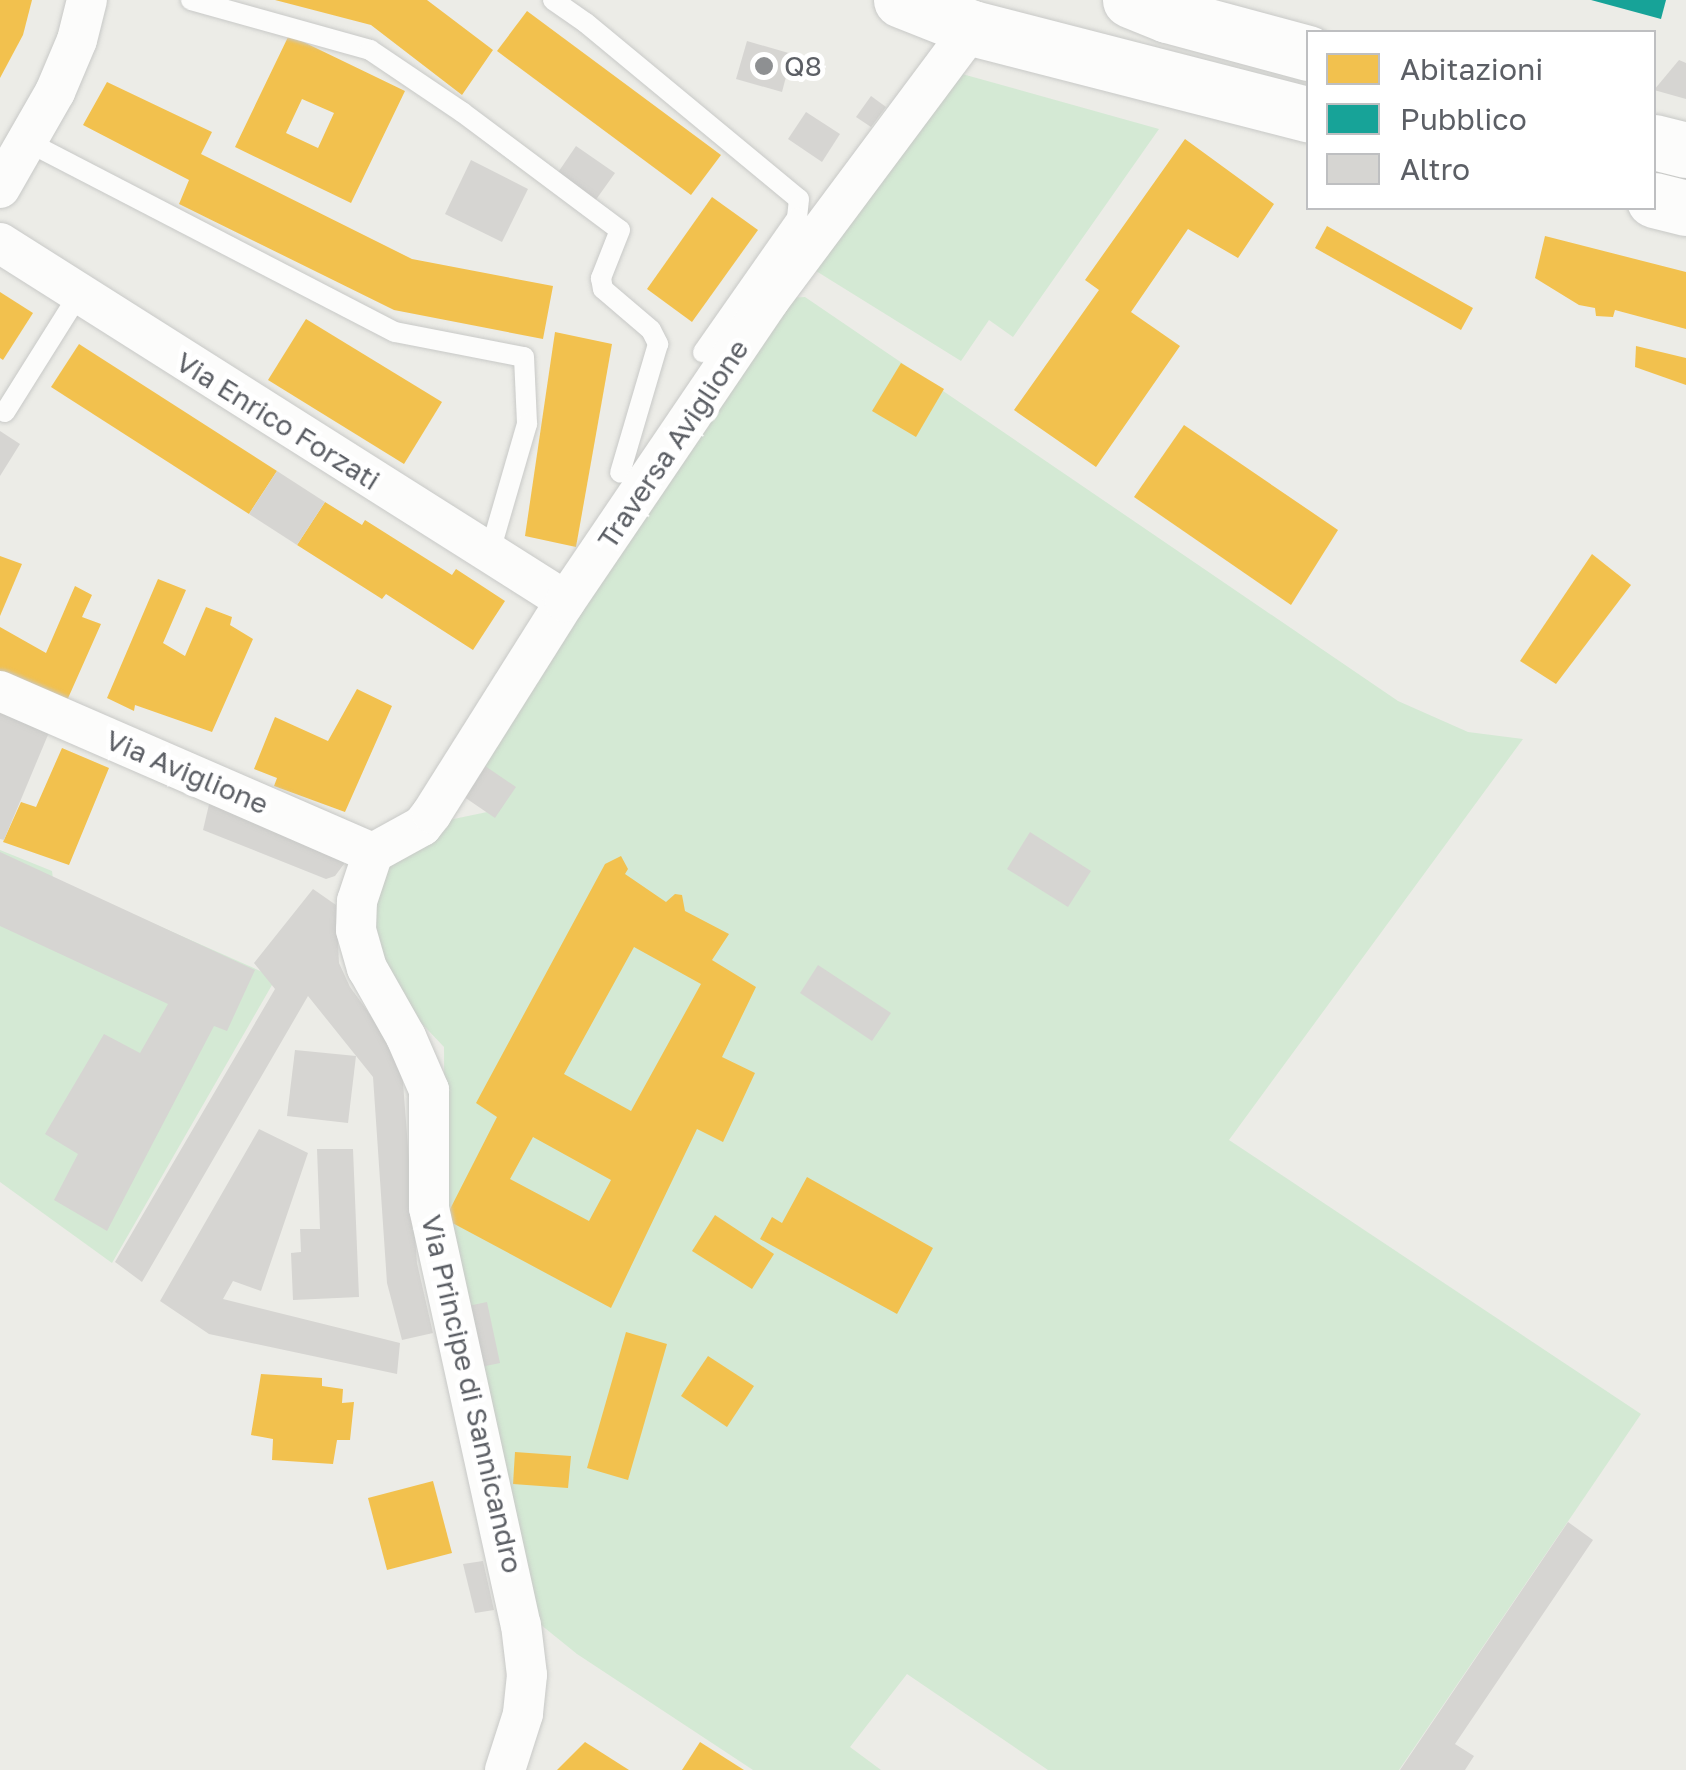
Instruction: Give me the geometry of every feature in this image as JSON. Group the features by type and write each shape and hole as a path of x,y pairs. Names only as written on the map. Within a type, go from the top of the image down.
{"main road":[{"path":"901,0 972,28 1306,113"},
{"path":"1130,0 1167,15 1306,53"},
{"path":"1656,142 1686,150"},
{"path":"1656,200 1686,208"}],"street":[{"path":"0,188 28,142 77,40 87,0"},
{"name":"Traversa Aviglione","path":"373,853 422,826 432,813 565,602 768,302 972,28"},
{"name":"Via Enrico Forzati","path":"0,243 558,596"},
{"name":"Via Aviglione","path":"0,692 373,853"},
{"name":"Via Principe di Sannicandro","path":"373,853 357,900 356,930 367,968 406,1037 429,1090 429,1208 522,1626 527,1675 523,1714 505,1770"}],"lane":[{"path":"191,0 370,50 462,112 619,229 601,278 602,289 651,330 658,344 620,473"},
{"path":"552,0 616,46 798,199 797,218 704,352"},
{"path":"28,142 395,332 524,357 527,424 489,555"},
{"path":"5,412 79,294"}],"green space":[{"path":"955,72 1159,129 1013,337 989,320 961,361 808,266"},
{"path":"805,297 1398,701 1468,732 1523,739 1229,1140 1641,1414 1399,1770 1048,1770 907,1674 850,1747 881,1770 753,1770 577,1654 530,1616 445,1212 444,1047 409,1010 376,955 370,914 383,864 444,821 492,811 455,784 785,298"},
{"path":"0,850 52,871 53,879 276,978 112,1263 0,1182"}],"building: Abitazioni":[{"path":"0,0 32,0 23,35 0,78"},
{"path":"275,0 427,0 493,50 462,95 371,25"},
{"path":"527,11 721,155 691,195 497,51"},
{"path":"289,35 405,91 351,203 235,147","holes":["302,99 334,113 318,148 286,133"]},
{"path":"107,82 212,132 201,154 412,259 553,286 543,339 394,310 179,204 189,180 83,125"},
{"path":"1185,139 1274,204 1238,258 1188,229 1131,312 1180,346 1096,467 1014,410 1099,290 1085,280"},
{"path":"712,197 758,230 692,322 647,289"},
{"path":"1327,226 1473,308 1461,330 1315,248"},
{"path":"1545,236 1686,272 1686,329 1615,310 1613,317 1596,316 1595,308 1579,305 1535,278"},
{"path":"0,292 33,313 3,360 0,358"},
{"path":"306,319 442,402 404,464 268,380"},
{"path":"555,332 612,344 576,547 525,536"},
{"path":"79,344 277,471 249,514 51,387"},
{"path":"1636,346 1686,358 1686,385 1635,367"},
{"path":"901,363 944,389 916,437 872,411"},
{"path":"1184,425 1338,530 1291,605 1134,497"},
{"path":"325,502 362,525 365,520 452,575 456,569 505,601 473,650 386,594 382,599 297,545"},
{"path":"1592,554 1631,585 1556,684 1520,661"},
{"path":"0,556 22,564 0,616"},
{"path":"158,579 186,590 163,643 185,656 206,607 232,617 230,625 253,639 212,732 135,705 134,711 107,698"},
{"path":"75,586 92,595 82,617 101,624 65,705 0,679 0,627 46,653"},
{"path":"357,689 392,706 345,812 274,786 277,778 254,769 275,717 328,741"},
{"path":"62,748 109,768 69,865 3,842 21,802 36,807"},
{"path":"621,856 628,869 625,874 666,902 675,894 682,895 685,911 729,934 712,960 756,987 722,1057 755,1073 723,1142 697,1129 611,1308 445,1219 497,1117 476,1103 605,864","holes":["634,947 701,984 631,1111 564,1074","533,1137 611,1180 589,1221 510,1179"]},
{"path":"807,1177 933,1248 897,1314 760,1239 772,1217 782,1223"},
{"path":"715,1215 774,1254 752,1289 692,1251"},
{"path":"626,1332 667,1344 628,1480 587,1468"},
{"path":"708,1356 754,1386 727,1427 681,1396"},
{"path":"261,1374 322,1378 322,1386 343,1389 342,1403 354,1402 350,1440 337,1440 333,1464 272,1460 273,1439 251,1435"},
{"path":"515,1452 571,1456 568,1488 513,1484"},
{"path":"433,1481 452,1553 387,1570 368,1498"},
{"path":"585,1742 629,1770 557,1770"},
{"path":"700,1742 744,1770 682,1770"}],"building: Pubblico":[{"path":"1591,0 1666,0 1661,19"}],"building: Altro":[{"name":"Q8","path":"747,41 792,54 782,92 736,79"},
{"path":"1679,60 1686,63 1686,99 1656,88"},
{"path":"871,96 886,107 871,127 856,117"},
{"path":"806,112 840,134 822,162 788,139"},
{"path":"576,146 615,173 595,201 557,174"},
{"path":"471,160 528,189 502,242 445,214"},
{"path":"0,431 20,444 0,476"},
{"path":"277,471 325,502 297,545 249,514"},
{"path":"0,710 50,730 4,840 0,839"},
{"path":"472,757 516,787 495,818 451,788"},
{"path":"211,796 342,851 344,864 335,876 326,879 203,830"},
{"path":"1030,832 1091,871 1068,907 1007,869"},
{"path":"0,852 255,970 227,1031 214,1026 107,1231 54,1200 78,1154 45,1134 104,1034 140,1053 168,1004 0,926"},
{"path":"313,889 336,905 339,963 350,987 401,1057 417,1263 433,1333 402,1340 387,1283 373,1077 308,996 142,1282 115,1262 275,989 254,963"},
{"path":"818,965 891,1013 872,1041 800,993"},
{"path":"295,1050 356,1056 348,1123 287,1116"},
{"path":"259,1129 308,1153 261,1291 233,1281 223,1299 400,1343 397,1374 209,1334 160,1301"},
{"path":"317,1149 353,1149 359,1297 293,1300 291,1253 301,1252 300,1229 320,1229"},
{"path":"487,1302 500,1363 476,1368 463,1307"},
{"path":"1568,1522 1593,1540 1455,1744 1474,1756 1465,1770 1400,1770"},
{"path":"483,1561 494,1610 475,1613 463,1564"}],"place":[{"name":"Q8","path":"764,66"}]}
